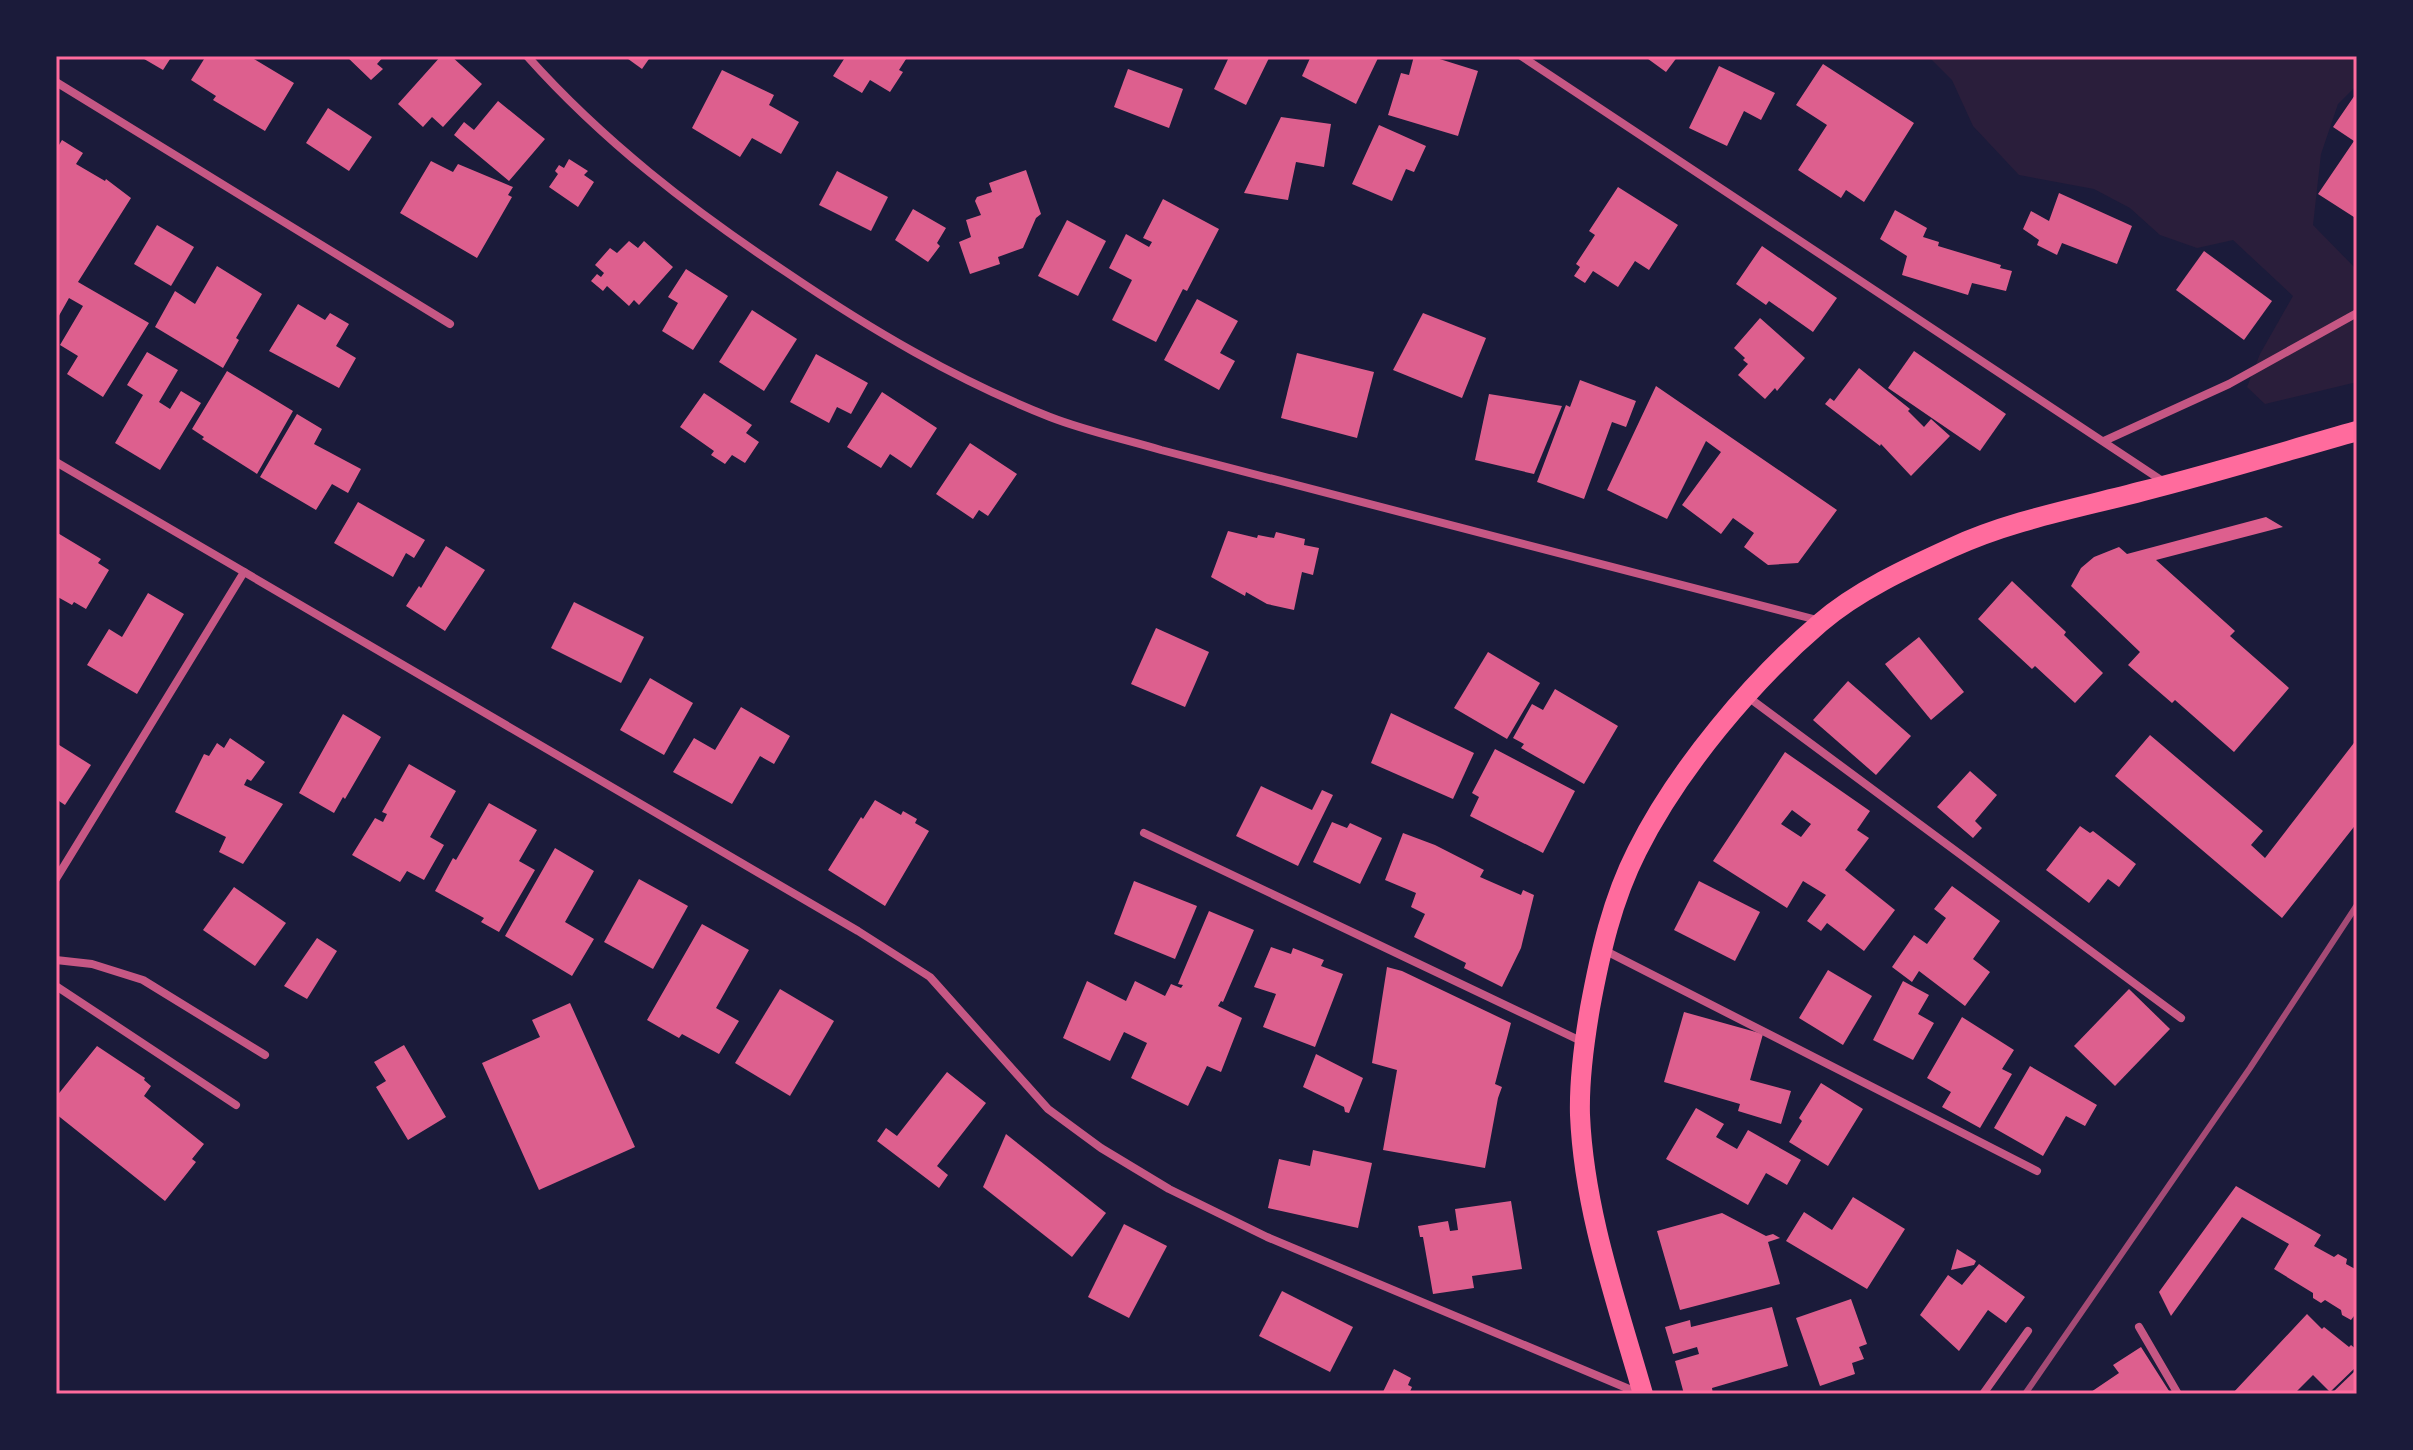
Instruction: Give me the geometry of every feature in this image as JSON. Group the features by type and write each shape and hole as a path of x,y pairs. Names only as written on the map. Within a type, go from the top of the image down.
{"main road":[{"path":"1642,1394 1597,1233 1585,1172 1580,1113 1584,1043 1601,949 1637,850 1669,796 1705,747 1746,696 1822,621 1870,589 1954,546 2017,524 2357,431"}],"street":[{"path":"527,56 621,151 722,230 864,325 973,384 1053,418 1161,450 1822,621"},
{"path":"1521,56 2168,485"},
{"path":"56,82 450,324"},
{"path":"2104,441 2229,384 2357,313"},
{"path":"56,462 858,931 930,977 1048,1109 1101,1148 1169,1189 1267,1237 1642,1394"},
{"path":"56,879 244,572"},
{"path":"1746,696 2181,1018"},
{"path":"1144,833 1584,1043"},
{"path":"1601,949 2037,1171"},
{"path":"56,960 92,964 143,980 265,1055"},
{"path":"56,986 236,1105"},
{"path":"2139,1327 2178,1394"},
{"path":"1983,1394 2028,1331"}],"shaded area":[{"path":"1928,56 2357,56 2357,85 2338,104 2321,154 2313,225 2357,270 2357,382 2265,404 2247,387 2260,354 2293,296 2233,240 2197,248 2160,235 2130,208 2094,189 2019,175 1973,126 1952,80"}],"building":[{"path":"139,56 172,56 163,70"},
{"path":"206,56 249,56 294,83 265,131 213,100 216,96 191,80"},
{"path":"346,56 384,56 377,64 383,69 371,80"},
{"path":"441,56 451,56 482,84 443,127 432,117 423,127 398,104"},
{"path":"624,56 651,56 642,69"},
{"path":"846,56 908,56 899,70 903,72 890,92 870,80 862,93 833,76"},
{"path":"1234,56 1269,58 1246,105 1214,89 1229,57 1232,59"},
{"path":"1311,56 1379,56 1356,104 1302,76"},
{"path":"1414,56 1430,56 1478,71 1458,136 1388,115 1401,73 1409,75"},
{"path":"1644,56 1678,56 1666,72"},
{"path":"1823,64 1914,123 1864,202 1846,190 1841,198 1798,170 1827,125 1796,105"},
{"path":"1719,66 1775,93 1761,120 1744,111 1727,146 1689,128"},
{"path":"1128,69 1183,89 1169,128 1114,107"},
{"path":"722,70 774,95 769,105 799,122 781,154 752,138 740,157 692,128"},
{"path":"2357,92 2357,219 2318,194 2354,141 2333,127"},
{"path":"498,101 545,139 509,181 454,135 464,122 474,130"},
{"path":"328,108 372,137 349,171 306,143"},
{"path":"1281,117 1331,124 1324,167 1296,162 1288,200 1244,193"},
{"path":"1379,125 1426,146 1414,172 1406,169 1392,201 1352,184"},
{"path":"62,140 83,153 76,164 106,179 131,198 78,282 149,323 103,397 67,374 78,356 60,345 83,306 69,298 56,321 56,150"},
{"path":"569,159 588,171 584,175 594,182 578,207 549,187 558,174 555,171 559,165 564,168"},
{"path":"431,161 453,172 458,164 513,187 508,195 512,197 477,258 400,213"},
{"path":"1026,170 1041,214 1036,218 1023,248 998,257 1000,264 970,274 959,242 971,237 966,220 981,215 975,201 977,197 992,192 989,183"},
{"path":"837,171 888,197 871,231 819,205"},
{"path":"1618,187 1678,225 1649,270 1635,261 1618,287 1593,271 1585,283 1574,276 1580,267 1576,264 1595,235 1589,231"},
{"path":"2059,193 2132,226 2117,264 2062,243 2057,255 2037,245 2039,240 2023,229 2031,211 2049,221"},
{"path":"1163,199 1219,229 1156,342 1112,320 1132,280 1109,268 1126,234 1149,247 1152,242 1143,238"},
{"path":"913,209 946,228 937,243 940,246 928,262 895,240"},
{"path":"1895,210 1927,228 1923,237 1939,242 1938,246 2012,271 2006,291 1972,283 1968,295 1902,275 1907,256 1880,239"},
{"path":"1067,220 1106,241 1078,296 1038,276"},
{"path":"157,225 194,247 171,286 134,264"},
{"path":"629,241 638,248 644,241 673,267 639,305 634,300 629,306 607,286 603,291 591,281 597,274 601,277 604,273 595,265 610,248 617,253"},
{"path":"1762,246 1837,298 1813,332 1769,301 1766,305 1736,284"},
{"path":"2204,251 2272,301 2244,340 2176,290"},
{"path":"217,266 262,294 236,338 239,340 223,368 155,327 175,291 195,304"},
{"path":"686,269 728,296 693,350 662,331 678,303 668,297"},
{"path":"1197,299 1238,321 1220,353 1235,361 1219,390 1164,360"},
{"path":"298,304 325,320 330,313 349,324 336,346 356,358 339,388 269,351"},
{"path":"752,310 797,339 764,391 719,362"},
{"path":"1423,313 1486,338 1462,398 1393,370"},
{"path":"1760,318 1805,358 1777,391 1775,388 1765,399 1738,375 1748,364 1734,348"},
{"path":"1914,351 2006,414 1980,451 1888,388"},
{"path":"147,352 178,370 159,402 170,409 181,391 201,403 160,470 115,443 143,395 127,385"},
{"path":"1297,353 1374,372 1357,438 1281,418"},
{"path":"816,354 868,383 851,414 837,407 829,423 790,402"},
{"path":"1859,368 1910,409 1908,411 1924,427 1931,419 1950,436 1911,476 1881,444 1825,404 1830,398 1834,401"},
{"path":"227,371 293,411 257,474 202,439 204,437 192,429"},
{"path":"1580,380 1636,401 1626,427 1612,422 1584,499 1537,482 1566,405 1570,407"},
{"path":"1656,386 1837,510 1798,563 1768,565 1744,547 1754,533 1733,518 1721,534 1682,505 1721,452 1706,441 1667,519 1607,490"},
{"path":"882,392 937,428 911,468 890,454 881,468 847,447"},
{"path":"704,393 752,425 746,433 759,442 745,463 732,455 725,464 711,455 714,451 680,427"},
{"path":"1489,394 1562,406 1534,474 1475,460"},
{"path":"297,414 322,429 314,444 361,469 348,493 332,484 316,510 260,477"},
{"path":"970,443 1017,474 988,516 979,510 973,519 936,494"},
{"path":"358,502 425,540 414,558 406,553 393,577 334,543"},
{"path":"2266,517 2283,527 2156,560 2235,631 2230,636 2289,688 2234,752 2175,700 2172,703 2128,665 2140,652 2071,586 2081,568 2094,557 2119,547 2127,554"},
{"path":"1228,531 1257,538 1258,535 1274,538 1276,532 1305,539 1304,545 1319,548 1313,575 1302,572 1294,610 1267,604 1246,592 1245,596 1211,577"},
{"path":"56,532 101,559 98,563 109,570 86,609 56,596"},
{"path":"446,546 485,570 445,631 406,606 419,586 421,588"},
{"path":"2012,581 2066,632 2064,635 2103,673 2075,703 2035,666 2032,669 1978,619"},
{"path":"148,593 184,614 137,694 87,665 109,629 122,637"},
{"path":"574,602 644,637 621,683 551,648"},
{"path":"1156,628 1209,652 1185,707 1131,684"},
{"path":"1919,637 1964,692 1931,720 1885,664"},
{"path":"1488,652 1540,683 1507,739 1454,708"},
{"path":"650,678 693,703 664,755 620,730"},
{"path":"1848,681 1911,736 1876,775 1813,720"},
{"path":"1555,689 1618,726 1584,784 1521,748 1524,744 1513,738 1532,704 1543,710"},
{"path":"741,707 790,736 774,764 760,756 732,804 673,772 694,738 715,750"},
{"path":"1391,713 1474,753 1453,799 1371,763"},
{"path":"343,714 381,737 334,813 299,793"},
{"path":"2150,735 2263,831 2251,845 2265,858 2357,739 2357,823 2282,918 2115,776"},
{"path":"230,738 265,762 251,781 247,779 244,785 283,804 243,864 219,852 226,837 175,812 204,754 209,756 217,743 224,748"},
{"path":"56,743 91,765 65,805 56,799"},
{"path":"1495,749 1575,791 1543,853 1470,816 1479,797 1472,793"},
{"path":"1785,752 1870,811 1857,830 1869,838 1845,870 1895,910 1864,951 1827,923 1821,931 1807,921 1826,895 1803,881 1787,908 1713,861","holes":["1792,810 1811,824 1801,837 1781,824"]},
{"path":"409,764 456,791 430,837 444,845 424,880 407,871 400,882 352,855 375,818 383,822 387,814 382,812"},
{"path":"1970,771 1997,795 1975,821 1982,828 1973,838 1937,807"},
{"path":"1261,786 1312,810 1322,790 1333,795 1298,866 1236,836"},
{"path":"875,800 901,815 903,811 917,819 915,823 929,831 885,906 828,870"},
{"path":"489,803 537,830 519,861 535,870 499,932 481,922 484,918 435,891"},
{"path":"1332,822 1347,828 1350,823 1382,838 1360,884 1313,862"},
{"path":"2080,826 2090,833 2093,831 2136,864 2119,887 2108,879 2089,903 2046,870"},
{"path":"1403,833 1484,870 1480,877 1521,895 1523,890 1534,895 1521,948 1502,987 1464,968 1466,963 1414,937 1425,914 1411,907 1416,893 1385,880"},
{"path":"555,848 594,871 565,922 594,939 572,976 505,936"},
{"path":"639,879 688,906 653,969 604,942"},
{"path":"1134,881 1197,906 1175,959 1114,934"},
{"path":"1699,881 1760,912 1735,961 1674,930"},
{"path":"1952,886 2000,921 1973,959 1990,972 1965,1006 1919,971 1912,982 1892,967 1914,935 1927,944 1946,918 1934,909"},
{"path":"234,887 286,923 255,966 203,930"},
{"path":"1209,911 1254,930 1223,1002 1218,1006 1242,1018 1221,1072 1207,1066 1188,1106 1131,1078 1147,1043 1124,1032 1110,1061 1063,1038 1087,981 1126,1001 1135,981 1165,996 1171,984 1181,988 1183,985 1178,984"},
{"path":"702,924 749,950 716,1008 739,1021 719,1054 682,1034 679,1038 647,1020"},
{"path":"317,938 337,951 307,999 284,986"},
{"path":"1271,947 1291,954 1293,948 1324,960 1321,966 1343,974 1315,1047 1263,1027 1276,994 1254,987"},
{"path":"1387,967 1402,971 1511,1023 1495,1084 1502,1087 1485,1168 1383,1150 1397,1070 1372,1063"},
{"path":"1828,970 1872,996 1843,1045 1799,1018"},
{"path":"1903,981 1929,995 1918,1014 1934,1023 1913,1060 1873,1040"},
{"path":"780,989 834,1021 790,1096 735,1063"},
{"path":"2129,989 2170,1029 2115,1086 2074,1046"},
{"path":"570,1003 635,1147 539,1190 482,1063 540,1037 532,1020"},
{"path":"1684,1012 1763,1034 1750,1080 1791,1091 1781,1124 1738,1111 1740,1104 1664,1082"},
{"path":"1962,1017 2014,1050 2002,1069 2012,1074 1980,1128 1942,1107 1951,1092 1927,1078"},
{"path":"404,1045 446,1117 408,1140 376,1087 386,1081 374,1062"},
{"path":"97,1046 145,1078 151,1086 144,1096 204,1144 192,1159 196,1162 165,1201 56,1114 56,1097"},
{"path":"1316,1054 1363,1078 1349,1113 1345,1112 1344,1107 1303,1087"},
{"path":"2030,1066 2097,1105 2085,1126 2066,1116 2043,1156 1994,1128"},
{"path":"947,1072 986,1103 937,1166 948,1175 939,1188 877,1141 886,1128 897,1136"},
{"path":"1821,1083 1863,1109 1828,1166 1789,1142 1802,1121 1799,1118"},
{"path":"1696,1108 1724,1124 1716,1137 1737,1149 1748,1130 1801,1160 1787,1185 1766,1173 1748,1205 1666,1159"},
{"path":"1006,1134 1106,1213 1072,1257 983,1187"},
{"path":"1313,1150 1372,1163 1358,1228 1268,1208 1279,1159 1310,1166"},
{"path":"2236,1186 2321,1235 2314,1246 2334,1257 2338,1254 2347,1259 2346,1264 2357,1270 2357,1318 2354,1316 2351,1320 2342,1315 2341,1310 2325,1300 2321,1303 2313,1298 2313,1293 2274,1269 2289,1244 2242,1217 2171,1316 2159,1292"},
{"path":"1853,1197 1905,1229 1867,1289 1786,1241 1804,1212 1832,1230"},
{"path":"1511,1201 1522,1269 1472,1276 1474,1288 1433,1294 1423,1237 1420,1237 1418,1226 1448,1221 1450,1231 1458,1230 1455,1209"},
{"path":"1722,1213 1766,1236 1773,1234 1780,1238 1768,1242 1780,1284 1680,1310 1657,1231"},
{"path":"1124,1224 1167,1246 1129,1318 1088,1297"},
{"path":"1957,1249 1976,1261 1974,1265 1951,1270"},
{"path":"1979,1264 2025,1297 2006,1323 1988,1310 1959,1351 1920,1315 1948,1275 1962,1285"},
{"path":"1282,1291 1353,1327 1330,1372 1259,1336"},
{"path":"1851,1299 1867,1344 1859,1347 1864,1359 1852,1363 1855,1374 1820,1386 1796,1318"},
{"path":"1772,1307 1788,1366 1712,1388 1713,1394 1684,1394 1675,1361 1699,1354 1697,1347 1673,1354 1665,1327 1690,1320 1691,1327"},
{"path":"2307,1314 2322,1329 2324,1327 2357,1350 2357,1366 2330,1392 2313,1375 2294,1394 2232,1394"},
{"path":"2141,1347 2171,1394 2088,1394 2119,1373 2113,1365"},
{"path":"1394,1369 1411,1378 1409,1394 1382,1394"},
{"path":"2357,1369 2357,1394 2331,1394"}],"railway":[{"path":"2025,1394 2250,1068 2357,905"}]}
